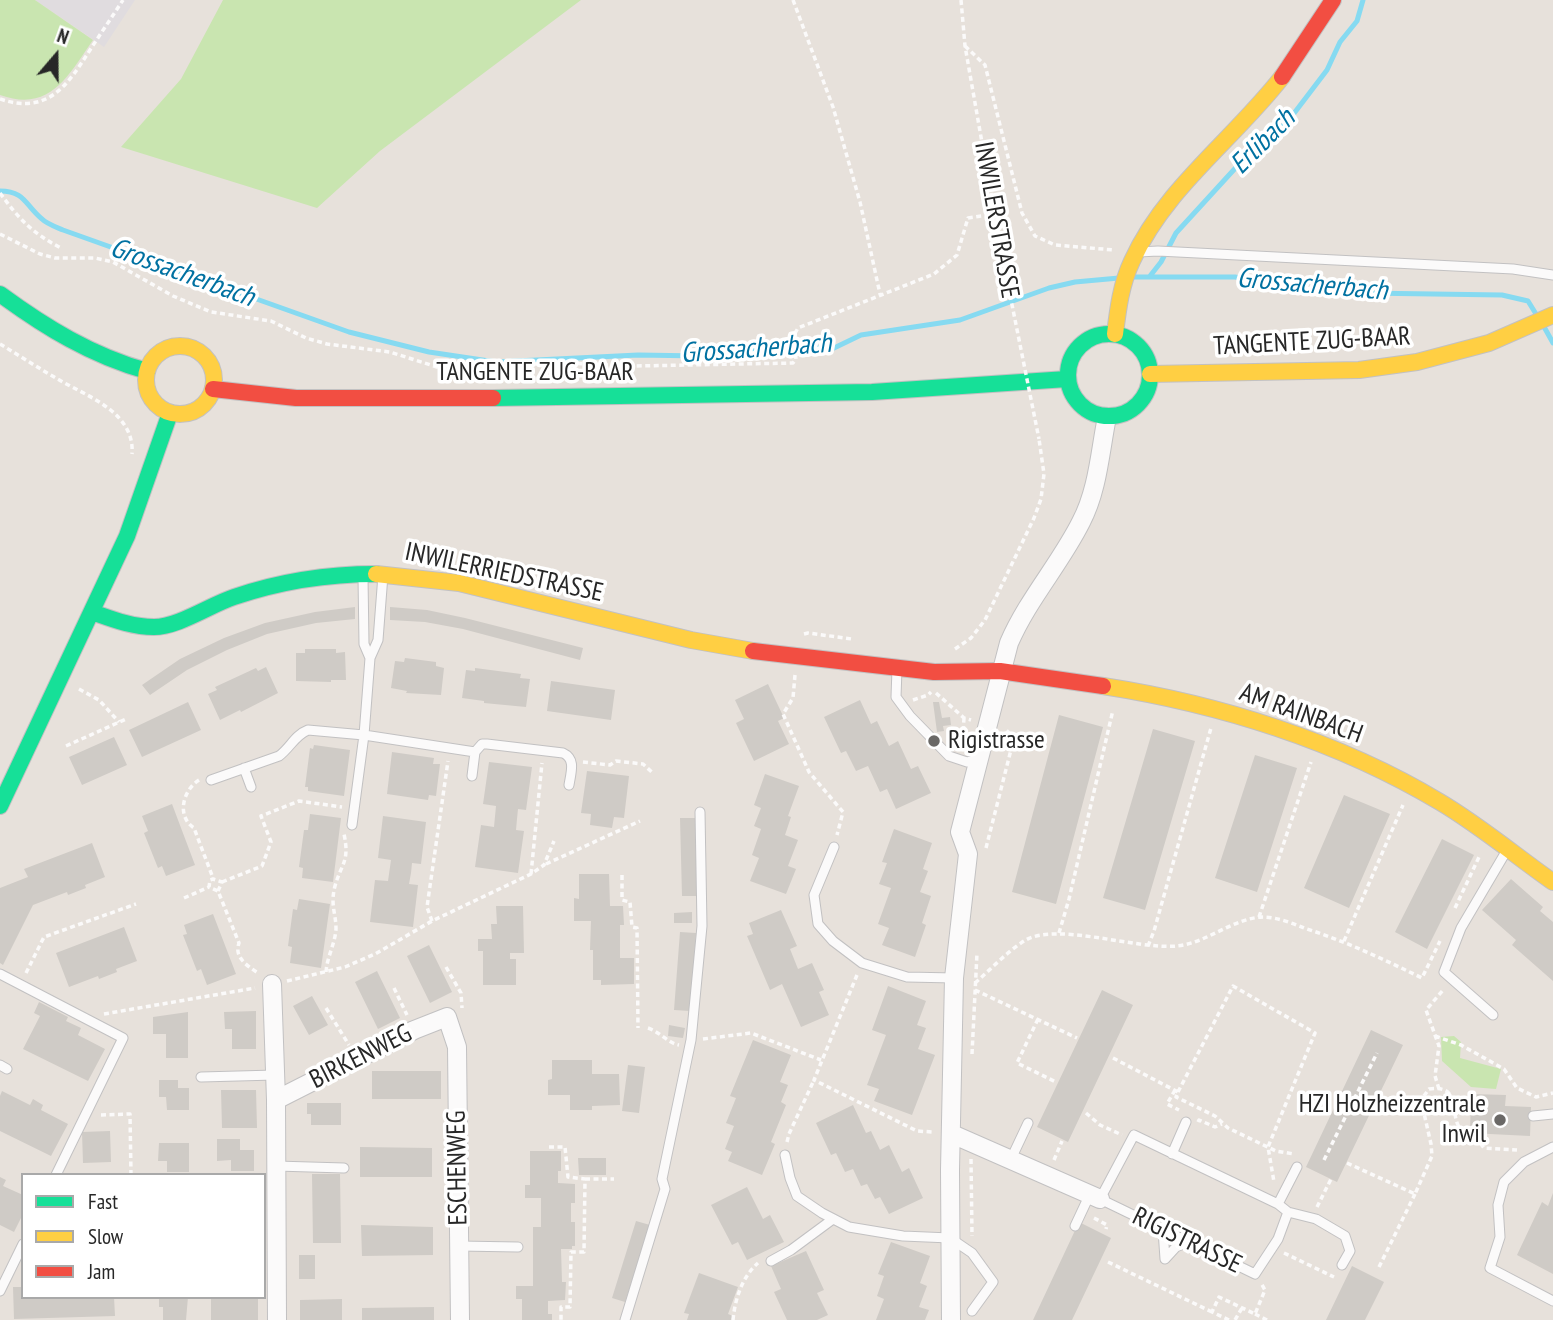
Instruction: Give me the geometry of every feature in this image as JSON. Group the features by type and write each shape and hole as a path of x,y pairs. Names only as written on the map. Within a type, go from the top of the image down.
{"street":[{"path":"1115,334 1121,296 1147,231 1167,203 1266,97 1333,0"},
{"path":"0,293 65,337 110,358 147,371"},
{"name":"TANGENTE ZUG-BAAR","path":"1150,374 1359,370 1417,362 1489,343 1553,315"},
{"path":"1115,334 1126,337 1144,352 1150,374 1149,385 1138,405 1129,412 1107,417 1097,415 1080,405 1074,398 1067,379 1070,360 1080,345 1096,335 1115,334"},
{"path":"174,346 194,348 202,354 213,370 213,389 197,410 170,413 162,409 150,396 145,379 151,362 165,349 174,346"},
{"name":"TANGENTE ZUG-BAAR","path":"213,389 296,398 599,398 872,392 1067,379"},
{"path":"0,806 127,536 170,413"},
{"path":"951,1320 954,978 968,855 960,832 1000,671 1018,621 1083,520 1094,486 1107,417"},
{"name":"INWILERRIEDSTRASSE","path":"92,612 122,623 155,627 264,587 326,575 383,573 459,583 691,640 797,658 963,674 1000,671"},
{"name":"AM RAINBACH","path":"1000,671 1118,688 1216,709 1318,744 1372,767 1440,802 1553,882"},
{"name":"BIRKENWEG","path":"270,984 276,1100 276,1167 270,1197 276,1320"},
{"name":"BIRKENWEG","path":"276,1100 414,1030 455,1017"},
{"name":"ESCHENWEG","path":"455,1017 460,1320"},
{"name":"RIGISTRASSE","path":"952,1134 1095,1197"}],"lane":[{"path":"1134,258 1158,251 1183,252 1513,269 1553,275"},
{"path":"363,573 364,644 370,658"},
{"path":"352,825 364,735 370,658 378,640 383,573"},
{"path":"897,668 896,697 910,716 949,756 967,762 977,760"},
{"path":"211,780 279,756 302,732 308,730 364,735 475,752"},
{"path":"472,776 475,752 482,744 487,744 563,753 571,760 569,785"},
{"path":"244,768 251,787"},
{"path":"625,1320 665,1189 662,1179 691,1043 702,926 700,812"},
{"path":"834,847 814,895 818,924 833,941 862,963 907,977 954,978"},
{"path":"1493,1015 1444,972 1461,928 1508,849"},
{"path":"0,974 123,1038 58,1173"},
{"path":"201,1077 275,1075"},
{"path":"1533,1116 1553,1114"},
{"path":"1172,1154 1186,1122"},
{"path":"1011,1159 1028,1123"},
{"name":"RIGISTRASSE","path":"1133,1135 1172,1154 1278,1204 1288,1212 1278,1239 1255,1274 1095,1197 1133,1135"},
{"path":"1550,1149 1524,1162 1504,1181 1498,1205 1500,1237 1490,1268 1553,1301"},
{"path":"785,1155 797,1196 833,1219 849,1227 903,1236 950,1238 972,1253 993,1282 972,1311"},
{"path":"276,1167 344,1168"},
{"path":"1278,1204 1297,1167"},
{"path":"1075,1226 1095,1197"},
{"path":"1288,1212 1315,1219 1345,1236 1350,1251 1342,1265"},
{"path":"771,1261 791,1250 833,1219"},
{"path":"1163,1230 1165,1259 1176,1247 1188,1241"},
{"path":"459,1246 518,1247"},
{"path":"0,1291 21,1248"}],"path":[{"path":"0,99 30,103 58,93 80,66 123,0"},
{"path":"793,0 832,107 860,202 880,294"},
{"name":"INWILERSTRASSE","path":"947,652 958,649 985,620 1034,519 1041,499 1044,474 965,46 961,0"},
{"path":"965,46 985,65 1022,213 1035,236 1055,245 1134,258"},
{"path":"0,194 37,236 61,248"},
{"path":"0,234 40,254 55,258 95,258 113,262 173,296 211,312 271,321 306,338 327,344 390,352 438,367 565,363 635,366 793,362 796,359 794,335 798,328 934,274 957,255 968,218 995,214"},
{"path":"0,344 105,404 123,422 132,446 131,460"},
{"path":"796,670 793,698 783,714 809,772 843,812 834,847"},
{"path":"60,680 99,700 119,722"},
{"path":"1059,933 1118,688"},
{"path":"1147,947 1154,931 1216,709"},
{"path":"962,750 964,718"},
{"path":"66,746 126,719"},
{"path":"986,724 1009,730 1014,738 986,853"},
{"path":"1259,918 1318,744"},
{"path":"432,921 427,907 450,748"},
{"path":"531,874 543,750"},
{"path":"571,760 610,765 616,761 643,764 654,775"},
{"path":"211,780 204,778 191,786 183,810 194,828 213,878 222,882"},
{"path":"1343,941 1411,788"},
{"path":"218,891 222,882 262,866 271,842 261,816 299,801 355,809"},
{"path":"90,1021 94,1015 270,984 345,967 375,954 432,921 531,874 544,865 640,821"},
{"path":"326,973 327,957 336,931 331,907 335,884 346,854 344,832"},
{"path":"1450,918 1489,835"},
{"path":"544,865 554,841"},
{"path":"622,875 622,900 630,902 632,927 637,928 638,1028"},
{"path":"209,887 213,878"},
{"path":"184,898 209,887 218,891 239,943 236,950 239,956 252,969 265,976 270,984"},
{"path":"20,985 44,937 136,904"},
{"path":"975,983 1025,940 1038,935 1059,933 1147,947 1179,946 1210,937 1246,920 1259,918 1289,922 1343,941 1422,978 1445,930"},
{"path":"972,1054 977,950"},
{"path":"785,1155 789,1134 862,963"},
{"path":"446,967 461,993 455,1017"},
{"path":"1439,1089 1435,1076 1439,1046 1426,1010 1452,979"},
{"path":"1182,1111 1167,1104 1233,986 1315,1032 1268,1147 1274,1180"},
{"path":"394,988 414,1030"},
{"path":"975,990 1077,1038"},
{"path":"326,1007 358,1058"},
{"path":"1038,1018 1017,1063 1056,1082"},
{"path":"648,1028 660,1032 672,1044 751,1033 821,1060"},
{"path":"1435,1036 1461,1045 1504,1069 1517,1088 1536,1097 1553,1093"},
{"path":"1324,1160 1377,1053"},
{"path":"1114,1058 1176,1091"},
{"path":"814,1080 917,1131 952,1134"},
{"path":"1379,1268 1432,1156 1421,1100 1429,1089 1448,1093 1460,1131 1465,1135 1475,1136 1484,1149 1550,1149"},
{"path":"1176,1091 1176,1097 1215,1116 1224,1124 1276,1151 1297,1155"},
{"path":"1086,1113 1100,1125 1113,1131"},
{"path":"114,1114 130,1114 131,1173"},
{"path":"1199,1120 1215,1127 1224,1124"},
{"path":"1055,1157 1062,1141"},
{"path":"971,1142 972,1253"},
{"path":"549,1147 565,1147 568,1177 614,1179"},
{"path":"1347,1163 1415,1195"},
{"path":"561,1320 561,1307 570,1307 571,1252 584,1252 584,1179"},
{"path":"1323,1196 1331,1179"},
{"path":"1090,1216 1107,1225 1106,1229"},
{"path":"1299,1260 1339,1279"},
{"path":"1108,1262 1229,1320"},
{"path":"1255,1314 1265,1290"},
{"path":"1212,1312 1219,1297 1267,1320"},
{"path":"1236,1320 1242,1308"}],"shaded area":[{"path":"35,0 135,0 104,47"}],"green space":[{"path":"0,0 35,0 93,40 66,78 45,95 32,99 17,99 0,95"},
{"path":"223,0 581,0 380,151 317,208 121,147 181,79"},
{"path":"1454,1036 1461,1042 1460,1058 1501,1069 1496,1089 1471,1087 1442,1061 1441,1037"}],"building":[{"path":"355,607 355,619 316,623 267,634 187,670 150,695 142,685 180,659 224,638 265,623"},
{"path":"390,607 427,610 465,618 583,648 580,660 463,629 425,622 390,620"},
{"path":"305,649 336,649 336,653 345,652 346,680 296,681 296,653 305,653"},
{"path":"405,658 436,662 436,666 444,668 441,695 406,693 407,691 391,688 395,661 404,662"},
{"path":"266,667 278,693 220,720 208,694 217,690 215,687 256,668 258,671"},
{"path":"475,668 521,674 520,678 530,679 526,707 462,698 466,670 475,671"},
{"path":"551,681 615,690 611,720 547,711"},
{"path":"768,684 784,718 778,721 789,744 754,761 736,723 744,719 735,700"},
{"path":"860,700 871,724 877,721 889,746 898,741 911,769 918,766 931,793 896,809 887,789 880,792 868,766 856,771 846,751 841,753 824,717"},
{"path":"188,702 201,730 142,757 129,730"},
{"path":"933,702 939,702 942,718 950,717 951,725 943,726 944,731 937,732"},
{"path":"1059,715 1103,727 1056,904 1012,892"},
{"path":"1153,729 1195,741 1145,910 1103,898"},
{"path":"114,737 127,765 82,785 69,757"},
{"path":"314,745 350,750 344,796 308,791 308,787 305,787 310,748 313,749"},
{"path":"392,752 434,758 433,764 440,764 436,796 429,795 428,800 387,794"},
{"path":"1255,755 1297,768 1257,892 1215,878"},
{"path":"489,762 532,767 526,810 518,809 516,830 524,831 518,873 475,867 481,825 494,827 496,806 483,804"},
{"path":"587,771 629,776 624,818 614,817 612,828 590,825 591,814 581,813"},
{"path":"765,774 799,786 788,816 791,817 785,835 798,840 788,866 796,869 786,894 750,881 759,858 752,855 761,829 754,826 761,808 754,805"},
{"path":"1344,795 1390,814 1349,908 1304,888"},
{"path":"172,804 195,865 166,876 162,866 158,868 144,833 148,831 142,816"},
{"path":"310,814 341,818 333,882 302,878 303,868 299,867 304,830 308,830"},
{"path":"383,816 426,822 421,864 412,863 409,884 418,885 413,927 370,922 375,880 388,881 391,860 378,858"},
{"path":"680,818 695,818 697,896 682,896"},
{"path":"894,829 932,843 923,869 928,871 920,892 931,896 922,923 926,925 915,957 882,945 889,928 878,924 891,888 879,884 887,863 882,862"},
{"path":"1442,839 1474,855 1427,949 1395,932"},
{"path":"92,843 105,877 68,895 67,892 33,905 3,965 0,963 0,888 28,877 24,869"},
{"path":"579,874 609,874 610,906 623,906 620,958 634,958 634,984 601,985 601,980 593,980 591,921 574,921 574,898 579,899"},
{"path":"1511,879 1543,907 1540,911 1553,922 1553,981 1512,945 1516,940 1482,910"},
{"path":"299,899 330,904 321,968 290,963 292,947 288,946 293,909 297,910"},
{"path":"496,906 523,906 524,953 510,953 510,959 516,959 516,985 483,985 483,951 478,951 478,939 492,939 491,924 497,924"},
{"path":"781,910 797,946 790,949 798,969 812,963 824,990 819,992 829,1015 801,1027 782,984 770,990 747,936 753,934 749,923"},
{"path":"692,912 692,923 674,923 674,913"},
{"path":"213,914 236,974 207,985 201,969 197,971 183,935 187,934 184,925"},
{"path":"124,927 137,961 99,979 98,976 69,987 56,953"},
{"path":"680,932 696,933 690,1011 674,1010"},
{"path":"429,945 452,992 430,1003 407,956"},
{"path":"377,971 400,1018 378,1029 355,982"},
{"path":"888,986 926,1001 917,1025 926,1028 918,1049 935,1055 912,1115 874,1101 879,1089 867,1085 886,1035 872,1030"},
{"path":"1102,990 1133,1005 1068,1142 1037,1127"},
{"path":"312,996 328,1025 309,1035 293,1006"},
{"path":"39,1002 68,1017 66,1021 81,1028 78,1035 105,1049 88,1081 23,1049 40,1016 34,1013"},
{"path":"256,1011 256,1049 232,1049 232,1029 225,1029 224,1012"},
{"path":"188,1012 188,1058 166,1058 166,1034 153,1034 153,1017"},
{"path":"669,1025 685,1028 683,1038 668,1036"},
{"path":"1371,1030 1403,1045 1337,1182 1306,1167"},
{"path":"753,1040 791,1055 780,1082 788,1085 781,1102 786,1105 771,1142 775,1144 762,1175 728,1161 732,1152 725,1149 734,1126 726,1123 736,1098 730,1096"},
{"path":"552,1060 592,1060 592,1074 619,1074 620,1105 592,1106 592,1110 570,1110 570,1095 548,1095 548,1080 552,1079"},
{"path":"628,1065 645,1067 639,1113 622,1111"},
{"path":"372,1071 441,1071 441,1099 372,1099"},
{"path":"159,1080 178,1080 178,1088 189,1088 189,1110 167,1110 166,1097 159,1097"},
{"path":"221,1090 256,1090 257,1128 222,1128"},
{"path":"2,1091 30,1105 33,1099 43,1105 41,1110 68,1124 51,1156 0,1131"},
{"name":"HZI Holzheizzentrale Inwil","path":"1471,1094 1506,1095 1505,1106 1531,1107 1530,1136 1470,1133"},
{"path":"307,1103 341,1103 341,1125 311,1125"},
{"path":"853,1105 866,1133 871,1131 880,1150 889,1145 902,1172 909,1168 923,1198 889,1214 880,1197 875,1199 867,1184 861,1186 853,1169 845,1172 836,1153 831,1155 816,1123"},
{"path":"110,1131 111,1162 83,1163 82,1132"},
{"path":"217,1139 240,1139 240,1150 254,1150 254,1171 231,1171 231,1160 217,1161"},
{"path":"159,1143 189,1143 189,1172 167,1172 167,1161 158,1161"},
{"path":"360,1147 432,1148 432,1177 360,1177"},
{"path":"530,1151 561,1151 558,1183 575,1184 571,1222 575,1222 575,1246 572,1246 572,1249 561,1249 562,1282 566,1282 565,1300 548,1301 548,1314 552,1314 552,1320 522,1320 522,1299 516,1299 516,1286 533,1286 533,1227 541,1227 541,1198 525,1198 525,1185 530,1185"},
{"path":"578,1158 606,1158 606,1175 579,1175"},
{"path":"312,1174 340,1174 341,1243 313,1243"},
{"path":"0,1177 6,1180 3,1186 21,1194 21,1218 14,1232 0,1225"},
{"path":"747,1187 763,1219 770,1215 784,1242 747,1260 738,1242 732,1245 711,1205"},
{"path":"1553,1193 1553,1274 1517,1255 1542,1202 1548,1206"},
{"path":"636,1221 650,1225 625,1302 612,1298"},
{"path":"1079,1222 1111,1238 1072,1320 1033,1320"},
{"path":"361,1225 433,1227 433,1255 362,1256"},
{"path":"891,1242 930,1256 920,1283 927,1286 919,1307 929,1310 925,1320 876,1320 884,1299 877,1296 884,1276 878,1274"},
{"path":"806,1251 824,1290 817,1293 828,1315 817,1320 787,1320 774,1292 781,1289 771,1266"},
{"path":"299,1255 315,1255 315,1279 299,1279"},
{"path":"1352,1266 1384,1282 1365,1320 1326,1320"},
{"path":"699,1273 738,1287 728,1314 733,1316 731,1320 687,1320 689,1314 684,1313"},
{"path":"13,1287 21,1287 21,1299 114,1299 115,1316 14,1319"},
{"path":"159,1299 188,1299 186,1320 163,1320 163,1307 159,1307"},
{"path":"211,1299 258,1299 258,1320 211,1320"},
{"path":"342,1299 342,1320 300,1320 300,1300"},
{"path":"434,1307 434,1320 362,1320 362,1308"}],"waterway":[{"name":"Erlibach","path":"1150,276 1161,262 1176,233 1251,151 1268,142 1292,116 1327,70 1340,42 1357,21 1363,0"},
{"name":"Grossacherbach","path":"0,191 20,196 44,221 63,230 349,332 429,352 496,362 638,355 701,356 777,348 834,348 861,335 960,320 1049,288 1075,282 1119,278"},
{"name":"Grossacherbach","path":"1132,277 1235,277 1274,284 1307,281 1364,293 1502,295 1528,301 1536,314"},
{"name":"Grossacherbach","path":"1543,325 1553,343"}],"traffic: fast":[{"path":"0,294 34,318 88,349 147,371"},
{"path":"1101,334 1117,334 1132,341 1143,352 1150,367 1150,375 1147,391 1138,404 1117,416 1101,416 1086,409 1075,398 1068,383 1068,367 1075,352 1086,341 1101,334"},
{"path":"493,398 872,392 1067,379"},
{"path":"0,806 127,536 170,413"},
{"path":"92,612 130,624 163,626 184,620 234,597 269,587 322,577 376,574"}],"traffic: slow":[{"path":"1115,334 1125,279 1146,235 1181,187 1282,77"},
{"path":"1150,374 1359,370 1417,362 1489,343 1553,315"},
{"path":"180,346 193,348 204,356 212,367 214,380 212,393 204,404 193,412 180,414 167,412 156,404 148,393 146,380 148,367 156,356 167,348 180,346"},
{"path":"376,574 459,583 691,640 753,651"},
{"path":"1103,686 1190,703 1234,715 1319,743 1361,761 1455,811 1553,882"}],"traffic: jam":[{"path":"1282,77 1333,0"},
{"path":"213,389 296,398 493,398"},
{"path":"753,651 934,672 1000,671 1103,686"}],"place":[{"name":"Rigistrasse","path":"934,741"},
{"name":"HZI Holzheizzentrale Inwil","path":"1500,1120"}]}
